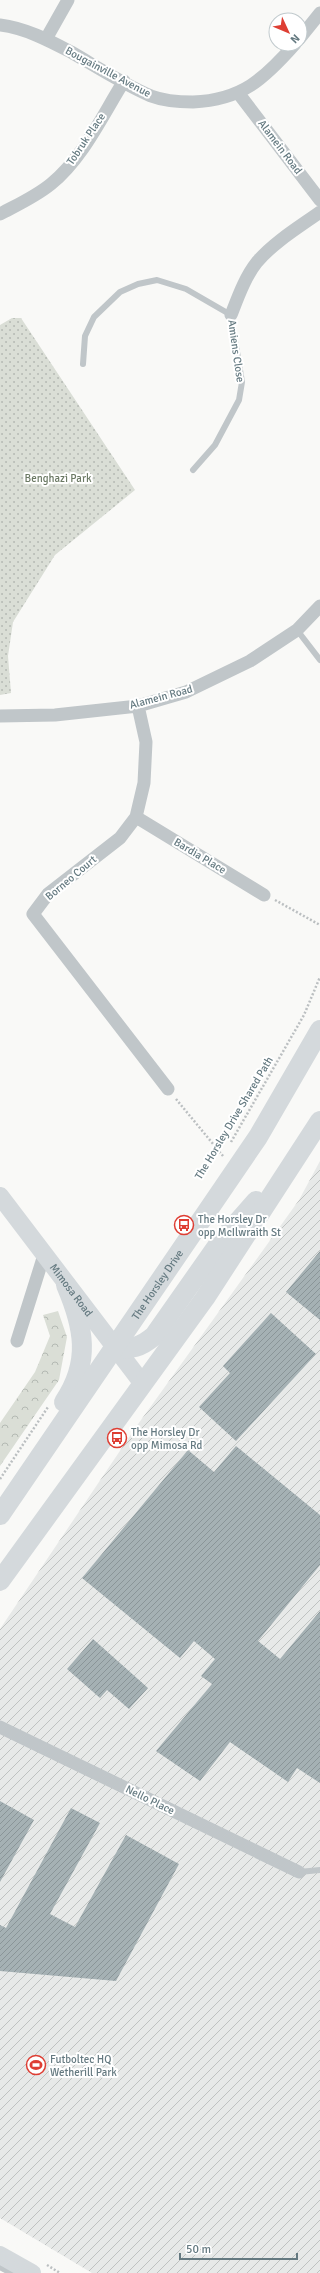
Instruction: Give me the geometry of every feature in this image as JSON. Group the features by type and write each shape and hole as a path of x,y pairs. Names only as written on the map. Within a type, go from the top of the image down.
{"main road":[{"name":"The Horsley Drive","path":"0,1515 258,1137 320,1030"},
{"path":"0,1581 49,1510 205,1298 314,1143 320,1121"},
{"path":"114,1348 129,1350 144,1345 154,1336 220,1242 250,1210 270,1182 314,1143"},
{"name":"Mimosa Road","path":"0,1196 66,1285 143,1384"},
{"path":"0,1515 37,1441 72,1390 78,1374 82,1353 81,1333 78,1314 66,1285"},
{"path":"0,2255 32,2273"}],"street":[{"path":"46,39 68,0"},
{"path":"308,28 320,13"},
{"name":"Bougainville Avenue","path":"0,25 13,26 46,39 152,96 179,102 212,101 240,94 270,71 288,52"},
{"name":"Tobruk Place","path":"0,214 24,202 51,184 61,174 75,158 124,81"},
{"name":"Alamein Road","path":"240,94 320,200"},
{"name":"Amiens Close","path":"230,315 245,282 258,262 281,240 320,212"},
{"name":"Alamein Road","path":"0,716 55,714 138,706 186,692 222,676 250,661 297,630 320,606"},
{"name":"Borneo Court","path":"138,706 146,742 144,783 136,817 120,838 48,894 33,914 168,1089"},
{"name":"Bardia Place","path":"136,817 264,895"},
{"path":"17,1340 44,1255"},
{"name":"Nello Place","path":"0,1727 299,1872"}],"lane":[{"name":"Amiens Close","path":"84,364 86,336 94,317 120,292 138,284 157,280 186,289 230,315 242,382 239,400 215,445 193,470"},
{"path":"297,630 320,660"},
{"path":"299,1872 320,1870"},
{"path":"0,2267 11,2273"}],"path":[{"path":"264,895 320,925"},
{"name":"The Horsley Drive Shared Path","path":"219,1162 304,1016 320,977"},
{"path":"168,1089 223,1156"},
{"path":"0,1479 51,1402"}],"shaded area":[{"path":"320,1161 320,2273 92,2273 0,2218 0,1629 136,1427 299,1200"}],"green space":[{"name":"Benghazi Park","path":"12,318 21,318 135,490 55,555 13,622 8,656 11,693 0,695 0,325"},
{"path":"58,1311 67,1337 59,1380 0,1466 0,1423 35,1372 50,1336 43,1315"}],"building":[{"path":"320,1251 320,1320 286,1292"},
{"path":"271,1313 316,1354 236,1441 199,1407 230,1373 223,1366"},
{"path":"236,1446 320,1515 320,1565 258,1641 280,1659 320,1611 320,1783 297,1768 288,1782 230,1742 200,1781 156,1751 212,1684 201,1676 215,1659 194,1641 180,1658 82,1578 188,1450 214,1472"},
{"path":"93,1639 148,1688 129,1709 107,1690 100,1698 67,1669"},
{"path":"0,1801 34,1820 0,1882"},
{"path":"71,1808 100,1823 50,1914 75,1927 126,1835 179,1864 116,1981 0,1971 0,1925 6,1928"}],"place":[{"name":"The Horsley Dr opp McIlwraith St","path":"184,1225"},
{"name":"The Horsley Dr opp Mimosa Rd","path":"117,1438"},
{"name":"Futboltec HQ Wetherill Park","path":"36,2065"}]}
